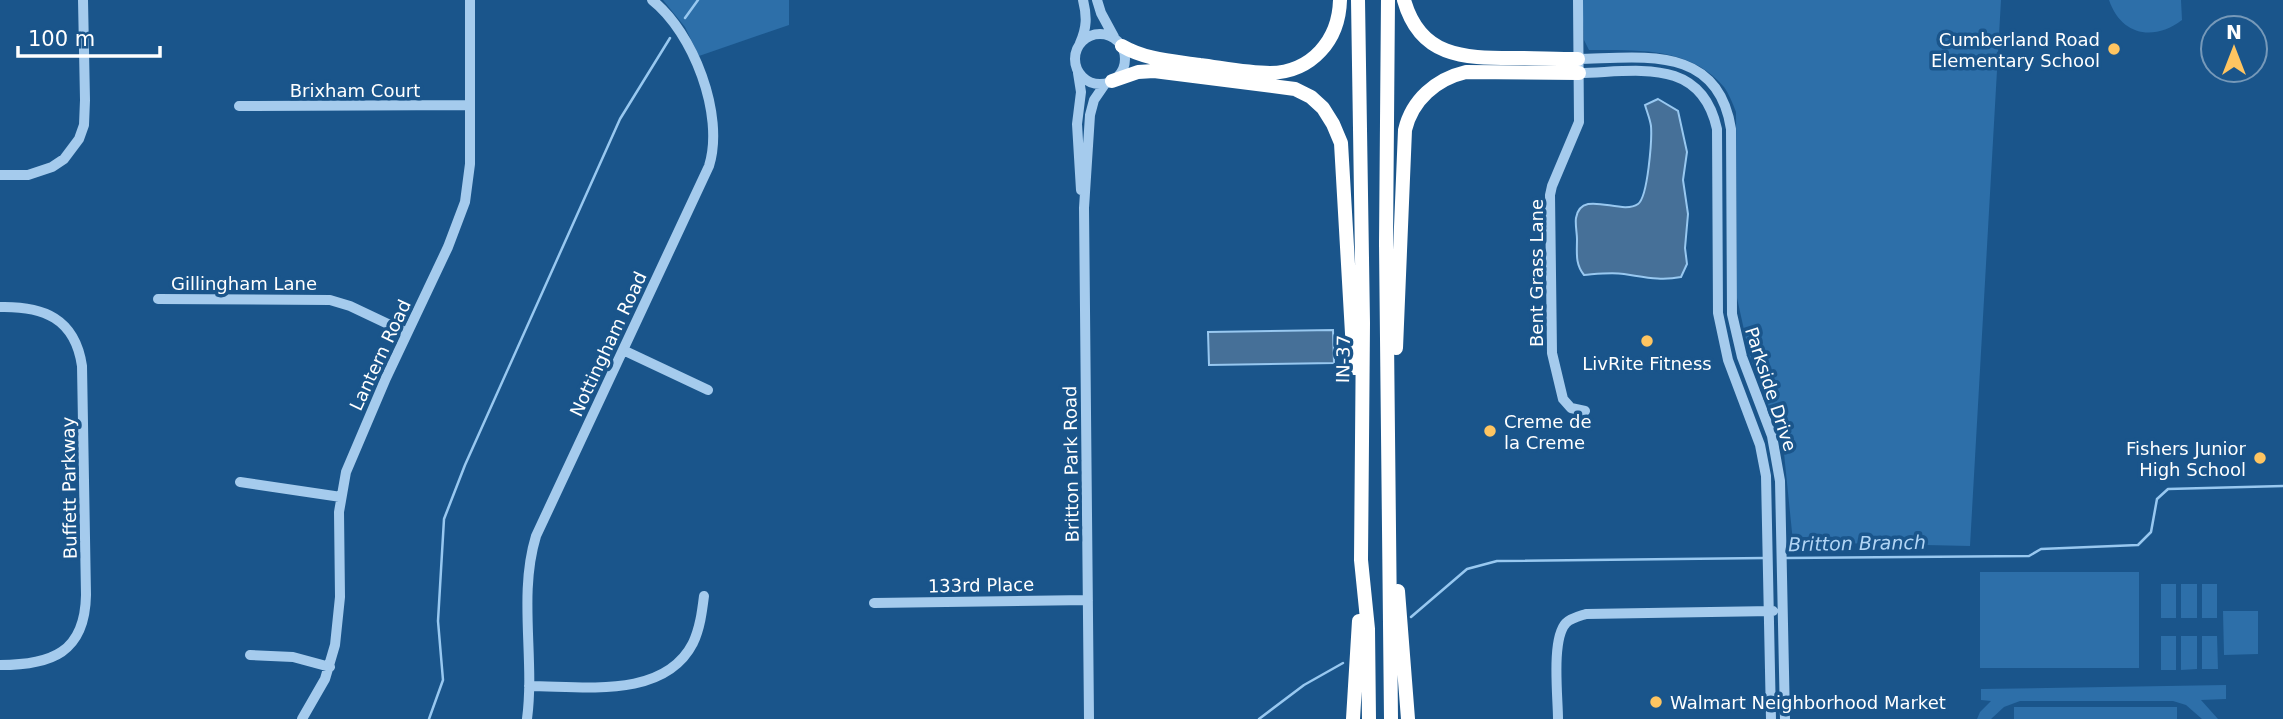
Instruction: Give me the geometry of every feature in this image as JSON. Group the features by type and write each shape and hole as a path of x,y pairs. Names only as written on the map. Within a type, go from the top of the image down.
{"highway":[{"path":"1119,43 1154,58 1262,73 1282,72 1306,63 1326,45 1338,24 1340,0"},
{"name":"IN-37","path":"1358,0 1363,323 1361,560 1368,629 1369,719"},
{"path":"1388,0 1385,244 1391,719"},
{"path":"1404,0 1413,21 1424,35 1433,44 1455,55 1579,66"},
{"path":"1388,401 1395,362 1405,130 1412,111 1433,87 1458,74 1579,66"},
{"path":"1109,83 1138,72 1154,71 1288,87 1311,97 1329,117 1338,133 1342,150 1360,484"},
{"path":"1389,522 1397,573 1408,719"},
{"path":"1353,719 1361,560"}],"street":[{"path":"0,175 28,175 52,167 64,159 79,139 84,125 85,100 83,0"},
{"name":"Lantern Road","path":"302,719 330,667 338,628 341,497 353,452 453,235 465,202 470,164 470,0"},
{"name":"Nottingham Road","path":"527,719 529,581 533,544 709,166 714,142 712,109 691,51 676,24 652,0"},
{"path":"1083,0 1087,14 1086,26 1076,52 1076,68 1087,81 1095,84 1109,83 1123,70 1125,62 1119,43 1104,19 1097,0"},
{"name":"Bent Grass Lane","path":"1578,0 1578,128 1556,175 1550,195 1552,353 1563,399 1571,408 1585,411"},
{"path":"1079,44 1093,35 1101,34 1119,43"},
{"name":"Parkside Drive","path":"1579,66 1661,58 1683,64 1715,87 1728,113 1731,129 1732,314 1742,357 1777,453 1780,481 1784,719"},
{"name":"Parkside Drive","path":"1579,66 1665,73 1690,82 1702,92 1714,116 1717,130 1718,313 1728,360 1760,445 1766,476 1771,719"},
{"name":"Britton Park Road","path":"1076,68 1081,82 1077,124 1084,208"},
{"name":"Britton Park Road","path":"1089,719 1084,208 1090,115 1094,100 1109,83"},
{"name":"Brixham Court","path":"239,106 470,105"},
{"name":"Gillingham Lane","path":"158,299 330,300 350,306 408,333"},
{"name":"Buffett Parkway","path":"0,307 31,308 47,313 66,328 80,353 86,610 82,625 62,651 32,664 0,665"},
{"path":"623,350 708,390"},
{"path":"240,482 341,497"},
{"path":"529,686 630,685 657,677 681,659 692,644 701,618 704,596"},
{"name":"133rd Place","path":"874,603 1088,600"},
{"path":"1558,719 1558,640 1566,622 1576,617 1586,614 1782,611"},
{"path":"250,655 293,657 330,667"}],"shaded area":[{"path":"663,0 789,0 789,25 699,56 685,27"},
{"path":"1582,0 2001,0 1970,546 1793,542 1784,453 1750,357 1737,298 1735,109 1724,87 1696,64 1644,51 1589,50 1584,40"},
{"path":"2109,0 2181,0 2182,20 2160,31 2139,31 2121,21"},
{"path":"1658,99 1678,111 1687,152 1683,180 1688,214 1685,248 1687,264 1681,277 1673,278 1614,273 1584,275 1577,258 1576,220 1579,209 1593,204 1631,207 1638,204 1647,180 1651,143 1651,126 1645,105"},
{"path":"1333,330 1334,363 1209,365 1208,332"},
{"path":"1980,572 2139,572 2139,668 1980,668"},
{"path":"2161,584 2176,584 2176,618 2161,618"},
{"path":"2181,584 2197,584 2197,618 2181,618"},
{"path":"2202,584 2217,584 2217,618 2202,618"},
{"path":"2223,611 2258,611 2258,654 2224,655"},
{"path":"2161,636 2176,636 2176,670 2161,670"},
{"path":"2181,636 2197,636 2197,669 2181,670"},
{"path":"2202,636 2217,636 2218,669 2202,669"},
{"path":"2226,685 2226,699 2201,700 2218,719 2202,719 2186,705 2173,701 2020,701 2004,707 1991,719 1977,719 1991,701 1981,700 1981,689"},
{"path":"2014,707 2177,707 2177,719 2014,719"}],"waterway":[{"path":"685,18 698,0"},
{"path":"429,719 443,680 438,621 444,519 465,465 620,119 670,38"},
{"name":"Britton Branch","path":"1786,558 2029,556 2041,549 2138,545 2151,532 2157,499 2168,489 2283,486"},
{"name":"Britton Branch","path":"1411,617 1467,569 1497,561 1765,558"},
{"name":"Britton Branch","path":"1259,719 1304,685 1343,663"}],"place":[{"name":"Cumberland Road Elementary School","path":"2114,49"},
{"name":"LivRite Fitness","path":"1647,341"},
{"name":"Creme de la Creme","path":"1490,431"},
{"name":"Fishers Junior High School","path":"2260,458"},
{"name":"Walmart Neighborhood Market","path":"1656,702"}]}
